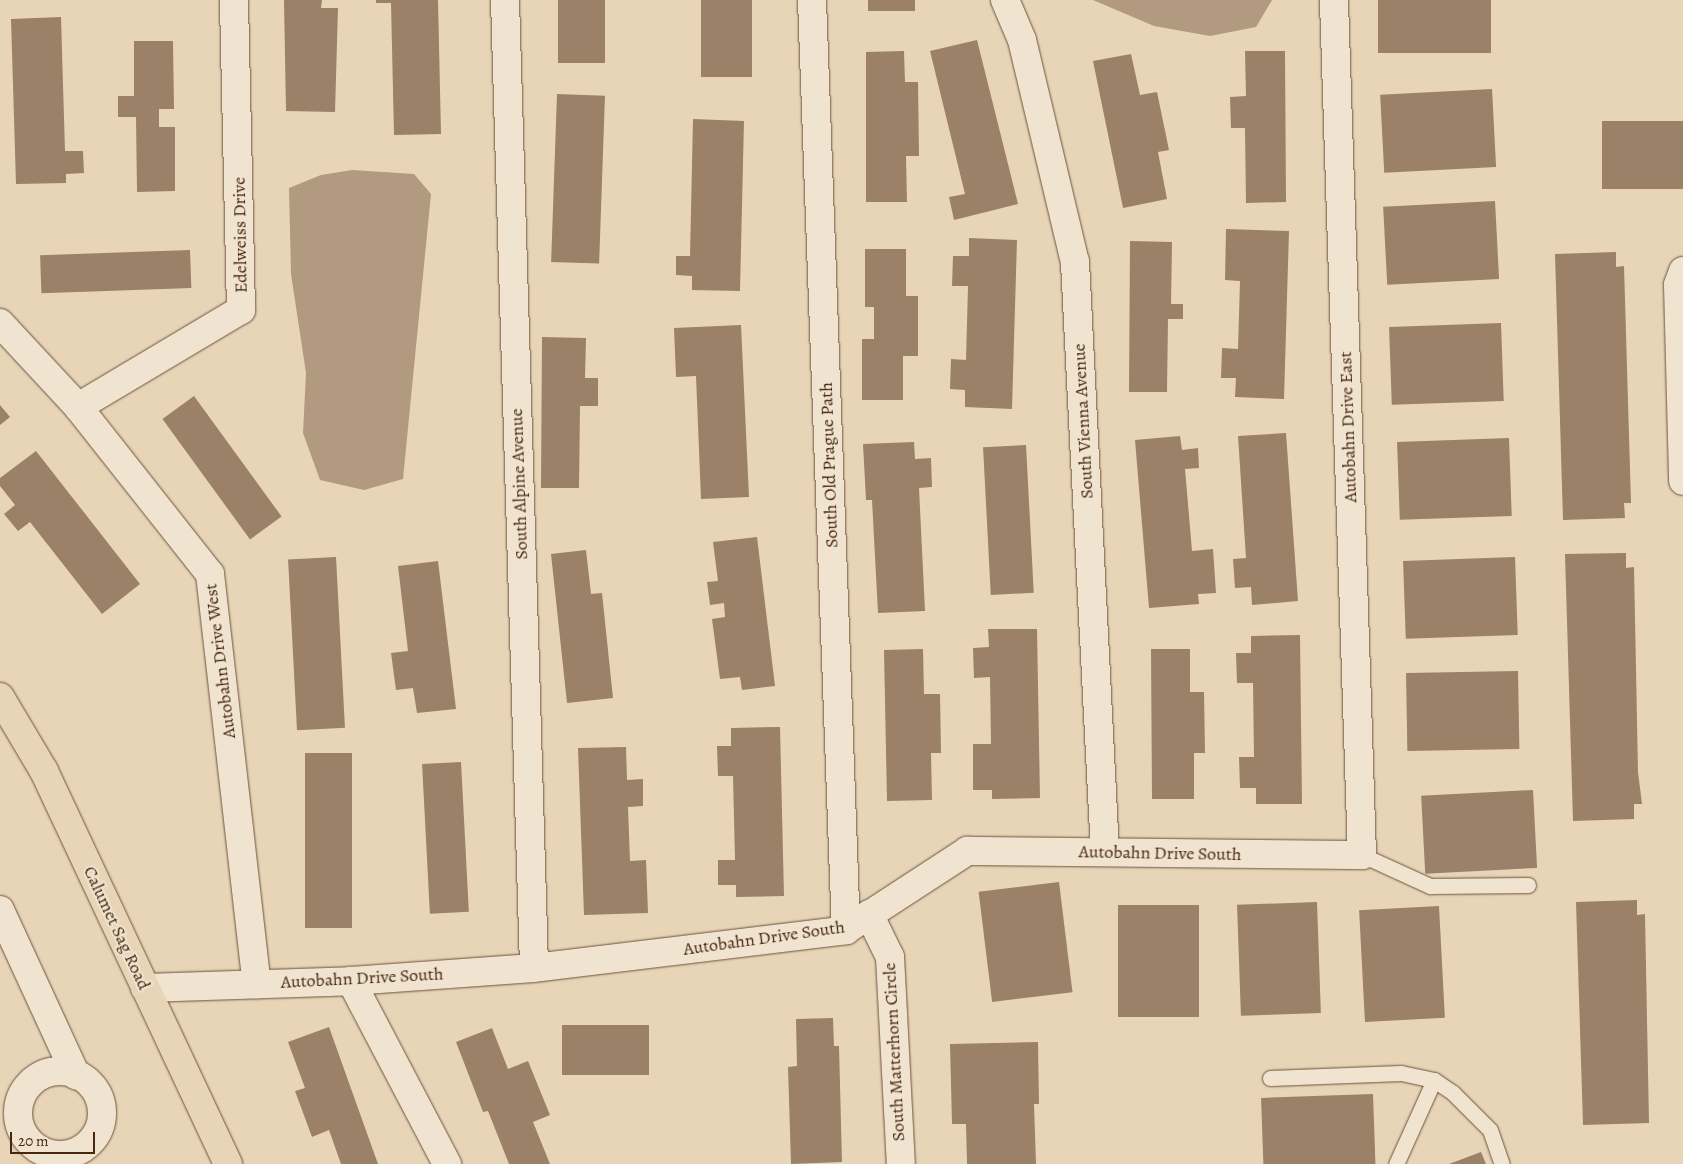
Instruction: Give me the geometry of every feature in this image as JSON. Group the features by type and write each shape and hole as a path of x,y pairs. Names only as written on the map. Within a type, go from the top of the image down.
{"main road":[{"name":"Calumet Sag Road","path":"0,697 44,771 228,1164"}],"street":[{"name":"Edelweiss Drive","path":"78,408 241,310 234,0"},
{"name":"South Alpine Avenue","path":"505,0 534,968"},
{"name":"South Old Prague Path","path":"812,0 846,930"},
{"name":"South Vienna Avenue","path":"1005,0 1022,40 1075,262 1105,852"},
{"name":"Autobahn Drive East","path":"1334,0 1362,855"},
{"path":"1683,271 1678,285 1683,481"},
{"name":"Autobahn Drive West","path":"0,323 78,408 210,574 257,984"},
{"name":"Autobahn Drive South","path":"145,988 351,981 534,968 846,930 967,851 1362,855"},
{"path":"0,910 76,1075 98,1096 102,1117 99,1129 81,1150 62,1155 39,1150 30,1154 18,1121 19,1100 30,1082 42,1074 65,1071 76,1075"},
{"name":"South Matterhorn Circle","path":"870,914 890,957 901,1164"},
{"path":"351,981 447,1164"}],"lane":[{"path":"1362,855 1430,886 1528,885"},
{"path":"1270,1078 1401,1073 1434,1080 1453,1093 1490,1130 1502,1164"},
{"path":"1396,1164 1434,1080"}],"shaded area":[{"path":"1093,0 1272,0 1256,27 1210,36 1154,26"},
{"path":"352,170 414,174 431,194 403,479 364,490 320,480 303,433 306,373 291,274 289,188 321,175"}],"building":[{"path":"284,0 322,0 321,8 338,8 335,112 286,111"},
{"path":"376,0 438,0 441,134 394,135 391,3 376,3"},
{"path":"558,0 605,0 605,63 558,63"},
{"path":"701,0 752,0 752,77 701,77"},
{"path":"868,0 915,0 915,11 868,11"},
{"path":"1378,0 1491,0 1491,53 1378,53"},
{"path":"61,17 65,151 83,151 84,173 66,174 66,183 16,184 11,19"},
{"path":"977,40 1018,204 954,220 949,197 965,194 930,51"},
{"path":"134,41 173,41 174,109 159,109 159,127 175,127 175,191 137,192 136,117 118,117 118,96 134,96"},
{"path":"904,51 905,82 918,82 919,156 906,156 907,202 866,202 866,52"},
{"path":"1245,51 1285,51 1286,202 1246,203 1245,128 1231,128 1230,97 1246,96"},
{"path":"1131,54 1140,95 1157,92 1169,150 1158,152 1167,199 1123,208 1093,61"},
{"path":"1492,89 1496,167 1384,173 1380,95"},
{"path":"557,94 605,96 599,264 551,262"},
{"path":"693,119 744,121 740,291 692,290 692,276 676,275 676,256 690,256"},
{"path":"1602,121 1683,121 1683,189 1602,189"},
{"path":"1495,201 1499,279 1387,285 1383,207"},
{"path":"1226,229 1289,231 1284,399 1235,397 1236,378 1221,378 1222,348 1238,349 1240,281 1225,280"},
{"path":"969,238 1017,240 1012,409 965,407 965,390 950,389 951,359 966,360 968,286 952,286 953,256 969,256"},
{"path":"1130,241 1172,242 1171,304 1183,304 1183,319 1168,319 1167,392 1129,392"},
{"path":"865,249 906,249 906,296 918,296 918,356 903,356 903,400 862,400 862,339 874,339 874,307 865,307"},
{"path":"190,250 191,288 41,293 40,255"},
{"path":"1616,252 1616,267 1624,266 1631,503 1624,503 1625,518 1563,520 1555,254"},
{"path":"1501,323 1504,401 1392,405 1389,327"},
{"path":"741,325 749,497 701,499 696,376 676,377 674,328"},
{"path":"542,337 586,338 585,378 598,378 598,406 580,406 579,488 541,488"},
{"path":"194,396 282,517 250,539 162,419"},
{"path":"0,405 10,417 0,425"},
{"path":"1286,433 1298,601 1252,605 1251,587 1235,588 1233,559 1246,558 1238,436"},
{"path":"1180,436 1182,450 1198,448 1199,468 1185,469 1192,551 1213,549 1216,593 1198,594 1199,604 1149,608 1135,440"},
{"path":"1509,438 1512,516 1400,520 1397,442"},
{"path":"914,442 915,459 931,458 932,487 919,488 925,611 878,613 872,500 866,500 863,444"},
{"path":"1026,445 1034,593 991,595 983,447"},
{"path":"36,451 140,584 102,614 30,522 18,531 4,514 15,505 0,486 0,478"},
{"path":"757,537 775,686 742,690 740,677 720,679 712,619 725,617 724,603 710,605 707,582 718,581 713,542"},
{"path":"586,550 591,594 602,593 613,698 567,703 551,554"},
{"path":"1626,553 1626,568 1634,567 1638,772 1642,804 1634,804 1634,819 1573,821 1565,554"},
{"path":"336,557 345,728 297,730 288,560"},
{"path":"1515,557 1518,635 1406,639 1403,561"},
{"path":"438,561 456,709 417,713 413,688 396,690 391,653 408,651 398,566"},
{"path":"988,629 1037,629 1040,798 992,799 992,790 973,790 973,744 991,744 990,677 974,678 973,648 989,647"},
{"path":"1300,635 1302,804 1256,804 1256,788 1240,788 1239,757 1254,757 1253,683 1237,683 1236,653 1251,653 1251,636"},
{"path":"923,649 924,694 940,694 941,753 931,753 932,800 887,801 884,650"},
{"path":"1151,649 1190,649 1190,692 1204,692 1205,753 1194,753 1194,799 1152,799"},
{"path":"1518,671 1519,749 1407,751 1406,673"},
{"path":"780,727 784,896 736,897 736,885 718,885 718,860 735,860 733,776 718,776 717,746 731,746 731,728"},
{"path":"626,747 627,780 643,779 643,806 628,807 630,861 646,860 648,913 584,915 578,748"},
{"path":"305,753 352,753 352,928 305,928"},
{"path":"461,762 469,912 430,914 422,764"},
{"path":"1533,790 1537,868 1425,874 1421,796"},
{"path":"1059,882 1073,992 992,1002 979,892"},
{"path":"1637,900 1637,915 1645,914 1649,1123 1583,1125 1576,902"},
{"path":"1317,902 1321,1013 1241,1016 1237,905"},
{"path":"1118,905 1199,905 1199,1017 1118,1017"},
{"path":"1439,906 1445,1018 1365,1022 1359,910"},
{"path":"833,1018 834,1046 839,1046 842,1162 791,1164 788,1067 797,1066 796,1019"},
{"path":"562,1025 649,1025 649,1075 562,1075"},
{"path":"329,1027 378,1164 341,1164 329,1130 312,1137 295,1091 305,1088 288,1042"},
{"path":"492,1028 508,1069 528,1061 550,1115 533,1122 550,1164 509,1164 488,1111 483,1112 456,1042"},
{"path":"1038,1042 1039,1104 1034,1104 1036,1164 967,1164 966,1124 952,1124 950,1044"},
{"path":"1373,1094 1375,1164 1263,1164 1261,1098"},
{"path":"1481,1152 1486,1164 1449,1164"}]}
